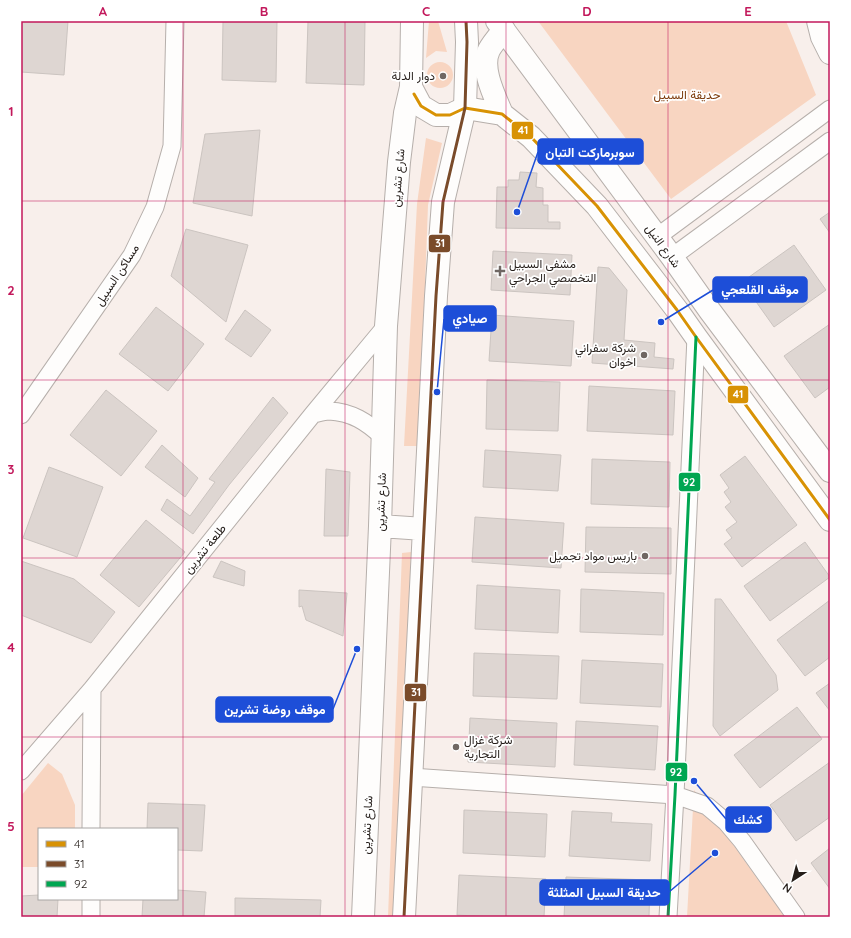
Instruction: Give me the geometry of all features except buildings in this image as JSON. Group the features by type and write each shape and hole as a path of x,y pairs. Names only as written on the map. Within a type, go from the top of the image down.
{"main road":[{"name":"شارع تشرين","path":"363,917 380,526 386,326 399,162 405,113 411,87 412,21"},
{"path":"404,917 436,296 443,202 465,108 467,42 466,21"},
{"path":"818,21 822,37 830,53"},
{"path":"500,26 488,50 486,61 488,79 502,114"},
{"name":"شارع النيل","path":"500,26 830,471"},
{"path":"411,87 421,106 436,115 450,115 465,108 502,114 531,137 597,206 677,310 830,520"},
{"path":"380,526 424,529"}],"street":[{"name":"مساكن السبيل","path":"21,415 132,256 155,207 172,146 175,21"},
{"path":"657,237 830,109"},
{"path":"672,257 830,141"},
{"name":"طلعة تشرين","path":"21,771 92,689 313,414 386,326"},
{"path":"668,917 696,337"},
{"path":"313,414 328,411 346,414 364,421 373,427 383,437"},
{"path":"91,828 92,689"},
{"path":"411,777 675,795 707,806 726,822 742,841 796,917"},
{"path":"91,900 91,917"}],"green space":[{"path":"429,21 438,21 447,52 436,51 426,58"},
{"name":"حديقة السبيل","path":"538,21 786,21 816,95 671,199"},
{"name":"دوار الدلة","path":"440,62 450,65 453,75 450,85 440,88 430,85 427,75 430,65"},
{"path":"426,138 442,143 428,205 419,446 404,446 417,204"},
{"path":"411,552 396,917 388,917 402,553"},
{"path":"48,763 62,774 75,805 75,828 38,828 38,867 21,867 21,796"},
{"path":"694,790 785,917 687,917"}],"transit line":[{"name":"31","path":"404,917 436,296 443,202 465,108 467,42 466,21"},
{"name":"41","path":"414,94 421,106 436,115 450,115 465,108 502,114 531,137 597,206 677,310 830,520"},
{"name":"92","path":"668,917 696,337"}],"place":[{"name":"دوار الدلة","path":"443,76"},
{"name":"سوبرماركت التبان","path":"517,212"},
{"name":"مشفى السبيل التخصصي الجراحي","path":"500,271"},
{"name":"موقف القلعجي","path":"661,322"},
{"name":"شركة سفراني اخوان","path":"644,355"},
{"name":"صيادي","path":"437,392"},
{"name":"باريس مواد تجميل","path":"645,556"},
{"name":"موقف روضة تشرين","path":"357,649"},
{"name":"شركة غزال التجارية","path":"456,747"},
{"name":"كشك","path":"694,781"},
{"name":"حديقة السبيل المثلثة","path":"715,853"}]}
